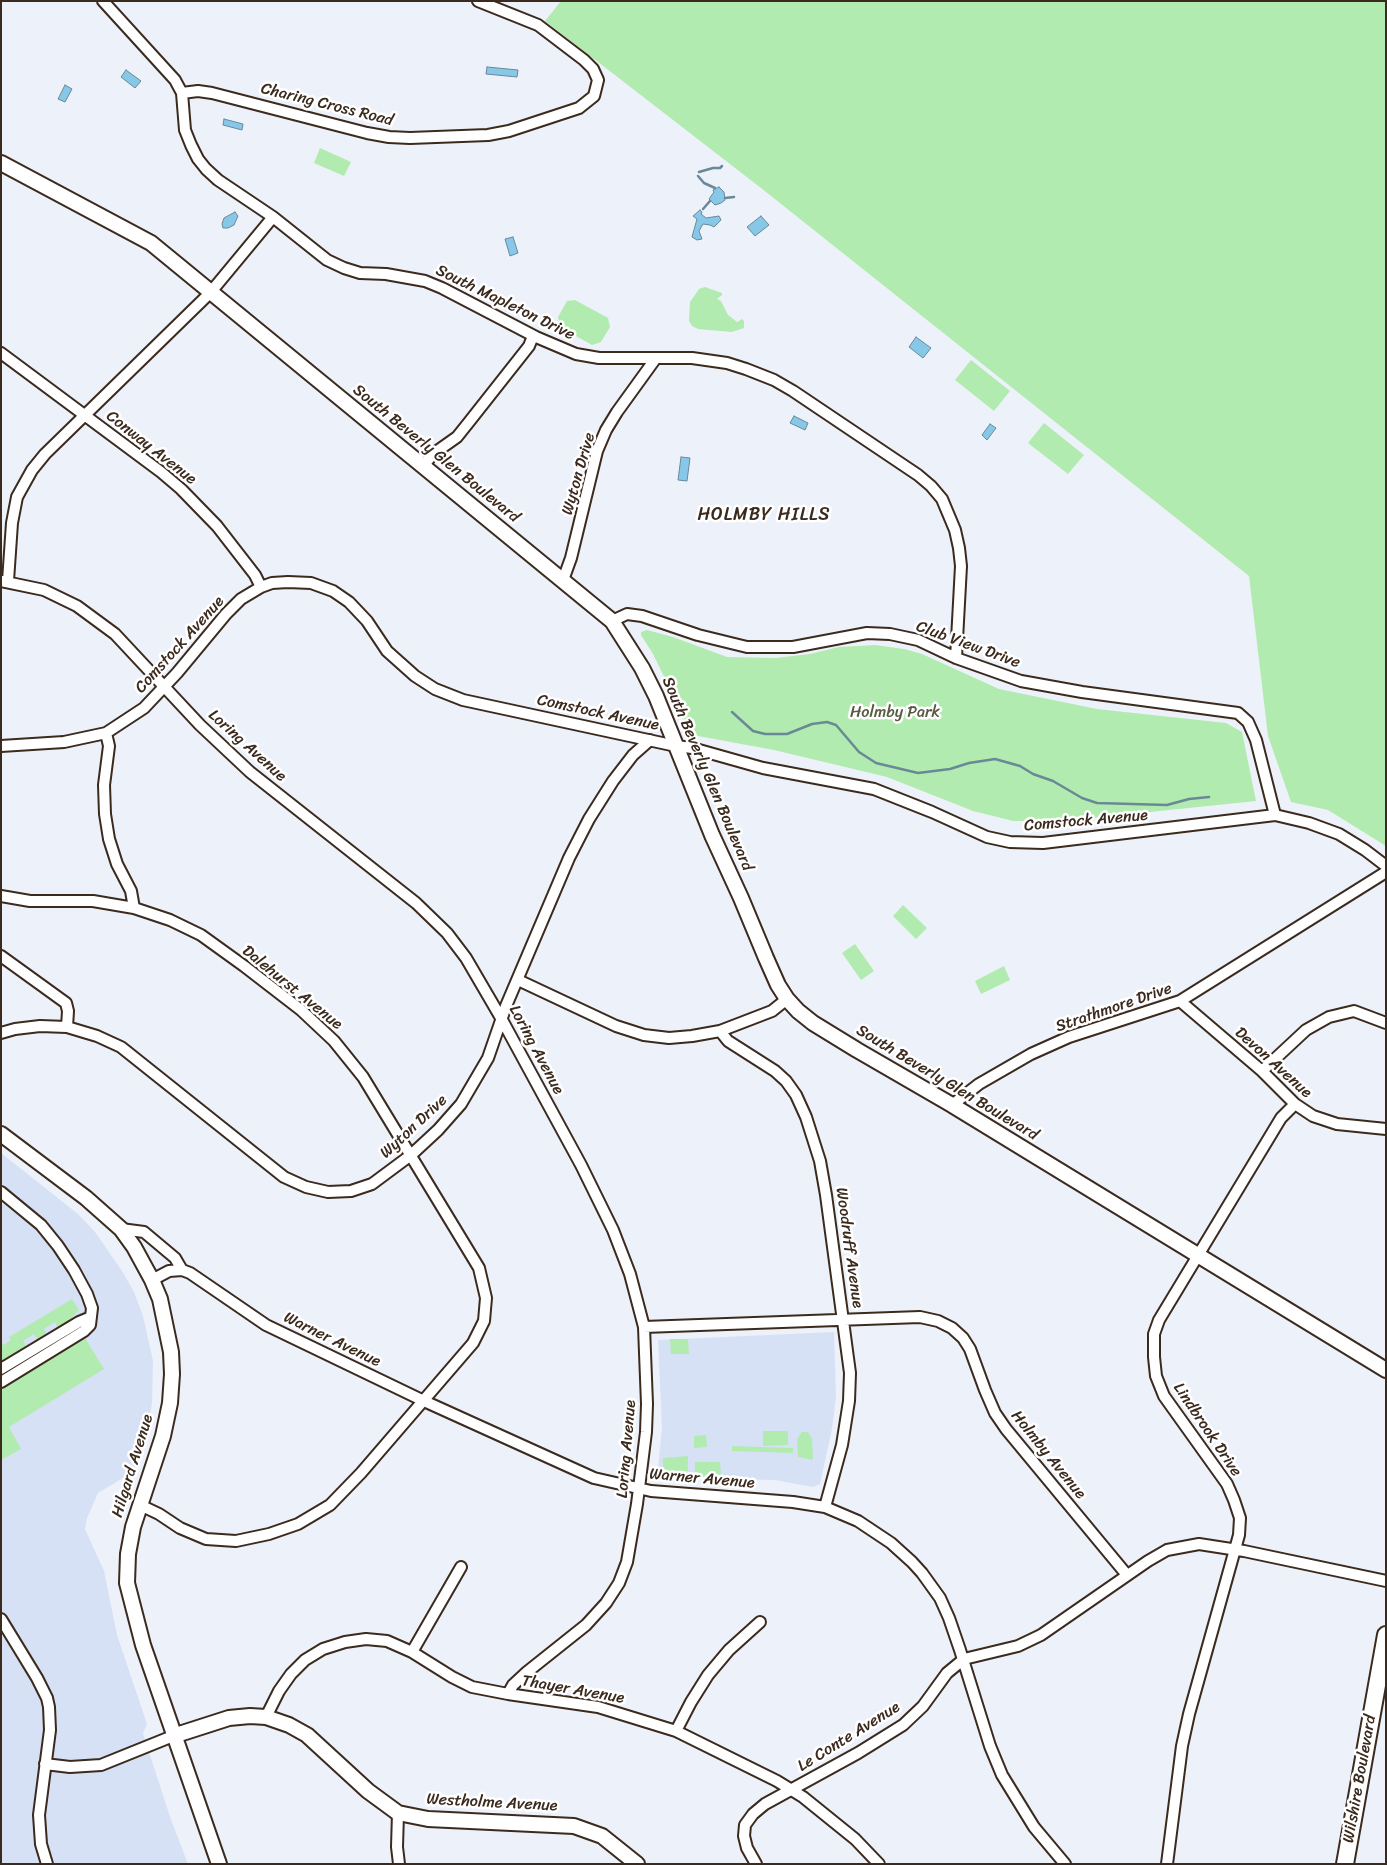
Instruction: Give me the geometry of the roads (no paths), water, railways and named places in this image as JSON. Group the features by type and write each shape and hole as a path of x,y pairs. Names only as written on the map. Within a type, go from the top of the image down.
{"main road":[{"name":"South Beverly Glen Boulevard","path":"1,163 151,243 612,622 642,668 656,696 712,835 778,985 787,999 813,1023 952,1105 1386,1370"},
{"name":"Hilgard Avenue","path":"1,1134 86,1198 121,1229 134,1247 160,1299 171,1352 170,1403 163,1436 133,1527 128,1554 127,1582 142,1645 219,1864"},
{"name":"Wilshire Boulevard","path":"1345,1864 1386,1634"},
{"name":"Westholme Avenue","path":"173,1736 229,1718 244,1716 266,1717 289,1725 307,1735 368,1791 398,1813 428,1819 574,1826 602,1836 637,1864"}],"street":[{"name":"South Mapleton Drive","path":"103,1 175,80 182,93 185,130 198,159 218,180 273,217 327,260 344,268 360,272 396,275 424,281 442,288 533,336 576,354 599,358 692,358 727,363 774,380 899,462 931,486 942,499 949,513 959,548 961,566 956,658"},
{"name":"Charing Cross Road","path":"182,93 212,92 367,133 410,138 488,135 508,131 579,108 594,96 598,80 593,69 584,60 538,25 478,1"},
{"path":"5,581 6,544 17,497 23,485 45,454 210,293 273,217"},
{"path":"423,466 433,454 457,437 528,346 533,336"},
{"name":"Conway Avenue","path":"1,354 161,472 200,506 255,575 261,587"},
{"name":"Wyton Drive","path":"563,580 572,558 603,437 617,412 656,358"},
{"name":"Loring Avenue","path":"5,581 44,590 77,606 116,634 200,724 250,772 416,903 447,933 466,958 501,1018 581,1165 613,1230 630,1274 644,1328 646,1413 639,1489 627,1562 619,1583 606,1603 586,1625 527,1672 508,1694"},
{"name":"Comstock Avenue","path":"1,746 64,742 106,733 144,708 241,599 261,587 288,582 311,583 333,591 349,602 367,621 387,651 415,676 436,689 463,700 692,748 763,768 874,789 932,812 987,837 1010,842 1043,843 1275,816 1309,824 1339,834 1386,866"},
{"name":"Club View Drive","path":"612,622 626,614 642,616 698,635 747,648 793,647 866,632 890,634 918,640 956,658 1021,680 1082,692 1238,713 1248,722 1256,740 1275,816"},
{"path":"106,733 109,746 104,785 105,814 109,839 117,864 131,891 134,908"},
{"name":"Wyton Drive","path":"1,1033 14,1028 40,1026 67,1027 97,1036 121,1047 284,1177 306,1187 328,1192 351,1191 372,1184 411,1155 438,1130 461,1104 488,1058 501,1018 569,858 588,819 633,755 650,740"},
{"name":"Strathmore Drive","path":"952,1105 979,1084 1031,1054 1069,1037 1180,1002 1386,872"},
{"name":"Dalehurst Avenue","path":"1,896 30,901 93,901 134,908 170,920 200,936 301,1010 334,1041 363,1077 479,1268 486,1298 484,1321 473,1343 424,1400"},
{"path":"1,956 66,1002 68,1011 67,1027"},
{"path":"518,980 616,1026 644,1035 669,1038 720,1031 772,1011 787,999"},
{"name":"Devon Avenue","path":"1180,1002 1262,1071 1295,1104 1312,1116 1336,1124 1386,1129"},
{"path":"1262,1071 1306,1030 1328,1017 1354,1011 1386,1023"},
{"name":"Woodruff Avenue","path":"720,1031 728,1041 775,1071 786,1081 796,1095 806,1116 820,1161 850,1373 849,1401 842,1445 825,1507"},
{"name":"Lindbrook Drive","path":"1167,1864 1182,1746 1189,1714 1239,1535 1240,1518 1227,1484 1164,1396 1156,1376 1154,1334 1159,1320 1281,1118 1295,1104"},
{"path":"1,1192 41,1225 58,1246 87,1294 92,1308 90,1326 84,1331 1,1382"},
{"name":"Warner Avenue","path":"121,1229 144,1232 175,1258 182,1270 190,1273 266,1325 594,1478 639,1489 793,1502 825,1507 858,1521 891,1543 922,1573 940,1598 964,1659 990,1746 1002,1775 1034,1827 1065,1864"},
{"path":"152,1280 169,1272 182,1270"},
{"path":"1,1369 79,1322 92,1317"},
{"name":"Holmby Avenue","path":"644,1328 920,1317 938,1321 952,1328 963,1338 970,1349 995,1413 1006,1429 1127,1575"},
{"path":"140,1506 159,1514 180,1528 206,1539 236,1541 269,1534 298,1524 330,1505 361,1473 424,1400"},
{"path":"1127,1575 1167,1550 1199,1544 1386,1581"},
{"path":"412,1652 461,1567"},
{"name":"Le Conte Avenue","path":"756,1864 747,1848 744,1836 745,1825 753,1814 765,1804 858,1753 903,1725 923,1706 947,1673 964,1659 1018,1646 1041,1635 1127,1575"},
{"path":"1,1619 47,1698 50,1730 39,1823 41,1844 47,1864"},
{"path":"676,1731 708,1675 729,1650 760,1622"},
{"name":"Thayer Avenue","path":"266,1717 278,1691 305,1660 323,1649 344,1642 366,1639 387,1641 412,1652 452,1678 472,1687 598,1707 676,1731 792,1790 855,1839 879,1864"},
{"name":"Westholme Avenue","path":"45,1764 70,1767 100,1765 173,1736"},
{"path":"398,1813 396,1828 399,1864"}],"water":[{"path":"487,67 518,70 517,77 486,74"},
{"path":"126,70 141,81 135,88 121,77"},
{"path":"65,85 72,89 65,102 58,99"},
{"path":"224,119 243,124 242,130 223,125"},
{"path":"719,187 724,192 725,200 715,205 709,199 714,192 713,190"},
{"path":"700,210 701,214 706,218 719,216 721,220 714,227 703,224 699,231 702,239 697,240 692,237 697,219 693,216"},
{"path":"235,212 238,216 234,225 223,228 224,218"},
{"path":"761,216 769,225 755,236 747,227"},
{"path":"513,237 518,253 510,256 505,239"},
{"path":"916,337 931,348 923,358 909,347"},
{"path":"794,416 808,423 805,430 790,423"},
{"path":"990,424 996,428 987,440 982,435"},
{"path":"681,457 690,458 687,481 678,480"}],"waterway":[{"path":"699,172 722,166"},
{"path":"698,176 704,183 715,188"},
{"path":"725,198 734,197"},
{"path":"703,209 710,201"},
{"path":"732,712 753,731 765,734 787,734 812,724 827,722 836,725 859,752 876,763 918,773 950,769 969,763 995,759 1020,766 1033,774 1053,781 1082,798 1097,803 1167,805 1189,799 1209,797"}],"district":[{"name":"HOLMBY HILLS","path":"764,515"}],"park label":[{"name":"Holmby Park","path":"895,713"}]}
